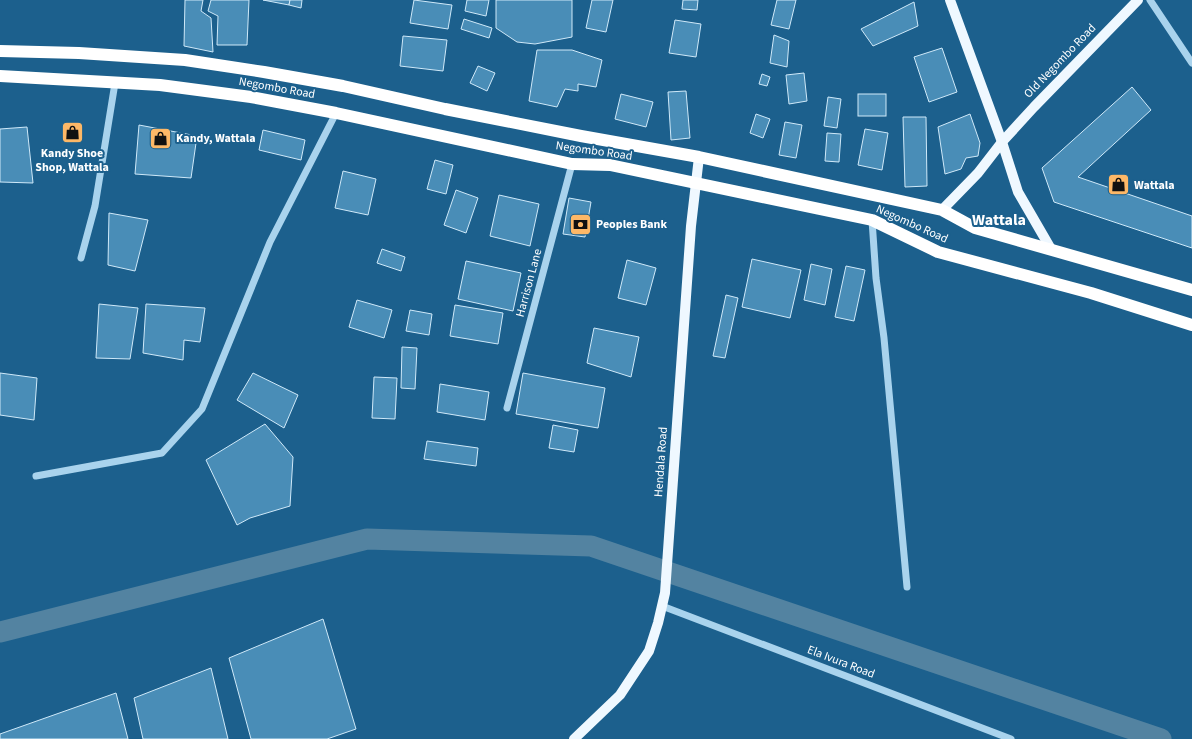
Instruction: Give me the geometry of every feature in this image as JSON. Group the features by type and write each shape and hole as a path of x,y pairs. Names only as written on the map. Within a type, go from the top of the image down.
{"highway":[{"name":"Negombo Road","path":"0,52 79,53 185,60 343,86 445,109 581,136 700,157 942,210 975,228 1192,290"},
{"name":"Negombo Road","path":"0,76 160,85 251,97 336,113 572,164 610,165 696,183 872,220 938,252 1091,293 1192,326"}],"main road":[{"path":"950,0 1002,142 1018,192 1051,249"},
{"name":"Old Negombo Road","path":"942,210 978,173 1002,142 1034,107 1138,0"},
{"name":"Hendala Road","path":"574,739 620,695 649,651 658,623 665,593 672,474 691,226 700,157"}],"street":[{"path":"1150,0 1192,63"},
{"path":"81,258 95,206 115,83"},
{"path":"36,476 162,453 202,409 270,242 336,113"},
{"name":"Harrison Lane","path":"508,408 572,164"},
{"path":"872,220 876,278 884,338 908,587"},
{"name":"Ela Ivura Road","path":"662,606 1011,739"}],"building":[{"path":"185,0 203,0 201,11 211,18 213,52 184,46"},
{"path":"211,0 249,0 247,45 217,45 218,16 208,11"},
{"path":"263,0 290,0 289,5"},
{"path":"290,0 302,0 301,8 289,5"},
{"path":"414,0 452,5 448,29 410,23"},
{"path":"467,0 489,0 486,16 465,11"},
{"path":"496,0 572,0 572,37 535,44 517,42 496,28"},
{"path":"592,0 613,0 606,32 586,28"},
{"path":"683,0 698,0 697,10 682,9"},
{"path":"777,0 796,0 789,29 771,25"},
{"path":"914,2 918,26 873,46 861,29"},
{"path":"464,19 492,28 489,38 461,29"},
{"path":"675,20 701,24 696,57 669,53"},
{"path":"774,35 789,41 787,67 770,63"},
{"path":"403,36 447,40 443,71 400,66"},
{"path":"942,48 957,92 929,102 914,57"},
{"path":"537,50 572,50 602,60 596,87 578,84 578,91 565,89 557,107 529,101"},
{"path":"478,66 495,73 487,91 470,83"},
{"path":"804,73 807,101 789,104 786,75"},
{"path":"762,74 770,77 767,86 759,84"},
{"path":"1132,87 1151,110 1078,177 1192,216 1192,248 1054,202 1042,168"},
{"path":"686,91 690,138 671,140 668,92"},
{"path":"621,94 653,102 646,127 615,119"},
{"path":"858,94 886,94 886,116 858,116"},
{"path":"828,97 841,99 837,128 824,126"},
{"path":"756,114 770,119 763,138 750,133"},
{"path":"970,114 980,143 978,156 966,158 961,169 945,174 938,127"},
{"path":"903,117 926,117 927,186 905,187"},
{"path":"785,122 802,125 796,158 779,155"},
{"path":"139,125 197,136 191,178 135,174"},
{"path":"27,127 33,183 0,182 0,129"},
{"path":"865,129 888,133 882,170 858,165"},
{"path":"263,130 305,140 301,160 259,150"},
{"path":"827,133 841,134 839,162 825,161"},
{"path":"435,160 453,165 446,194 427,189"},
{"path":"343,171 376,179 368,215 335,208"},
{"path":"456,190 478,198 466,233 444,225"},
{"path":"499,195 539,204 530,246 490,236"},
{"path":"569,198 591,202 585,237 563,234"},
{"path":"109,213 148,220 135,271 108,265"},
{"path":"382,249 405,257 401,271 377,263"},
{"path":"752,259 801,270 790,318 742,307"},
{"path":"627,260 656,268 646,305 618,298"},
{"path":"466,261 521,273 513,311 458,299"},
{"path":"811,264 832,269 825,305 804,300"},
{"path":"846,266 865,270 854,321 835,317"},
{"path":"726,295 738,298 725,358 713,356"},
{"path":"357,300 392,310 384,338 349,327"},
{"path":"99,304 138,308 130,359 96,358"},
{"path":"146,304 205,308 200,342 184,340 183,360 143,353"},
{"path":"455,305 503,313 498,344 450,336"},
{"path":"410,310 432,314 429,335 406,331"},
{"path":"594,328 639,337 631,377 587,363"},
{"path":"402,347 417,348 415,389 401,388"},
{"path":"0,373 37,378 34,420 0,415"},
{"path":"253,373 298,395 284,428 237,400"},
{"path":"523,373 605,388 598,428 516,414"},
{"path":"374,377 397,378 395,419 372,418"},
{"path":"440,384 489,392 485,420 437,412"},
{"path":"265,424 293,457 290,506 250,518 237,525 206,460"},
{"path":"553,425 578,430 574,452 549,448"},
{"path":"427,441 478,448 476,466 424,459"},
{"path":"323,619 356,729 327,739 251,739 229,658"},
{"path":"211,668 228,739 143,739 134,698"},
{"path":"116,693 128,739 0,739 0,734"}],"waterway":[{"path":"0,632 367,539 591,546 1161,739"}],"place":[{"name":"Kandy Shoe Shop, Wattala","path":"72,132"},
{"name":"Kandy, Wattala","path":"161,138"},
{"name":"Wattala","path":"1119,185"},
{"name":"Peoples Bank","path":"580,224"}],"district":[{"name":"Wattala","path":"999,220"}]}
